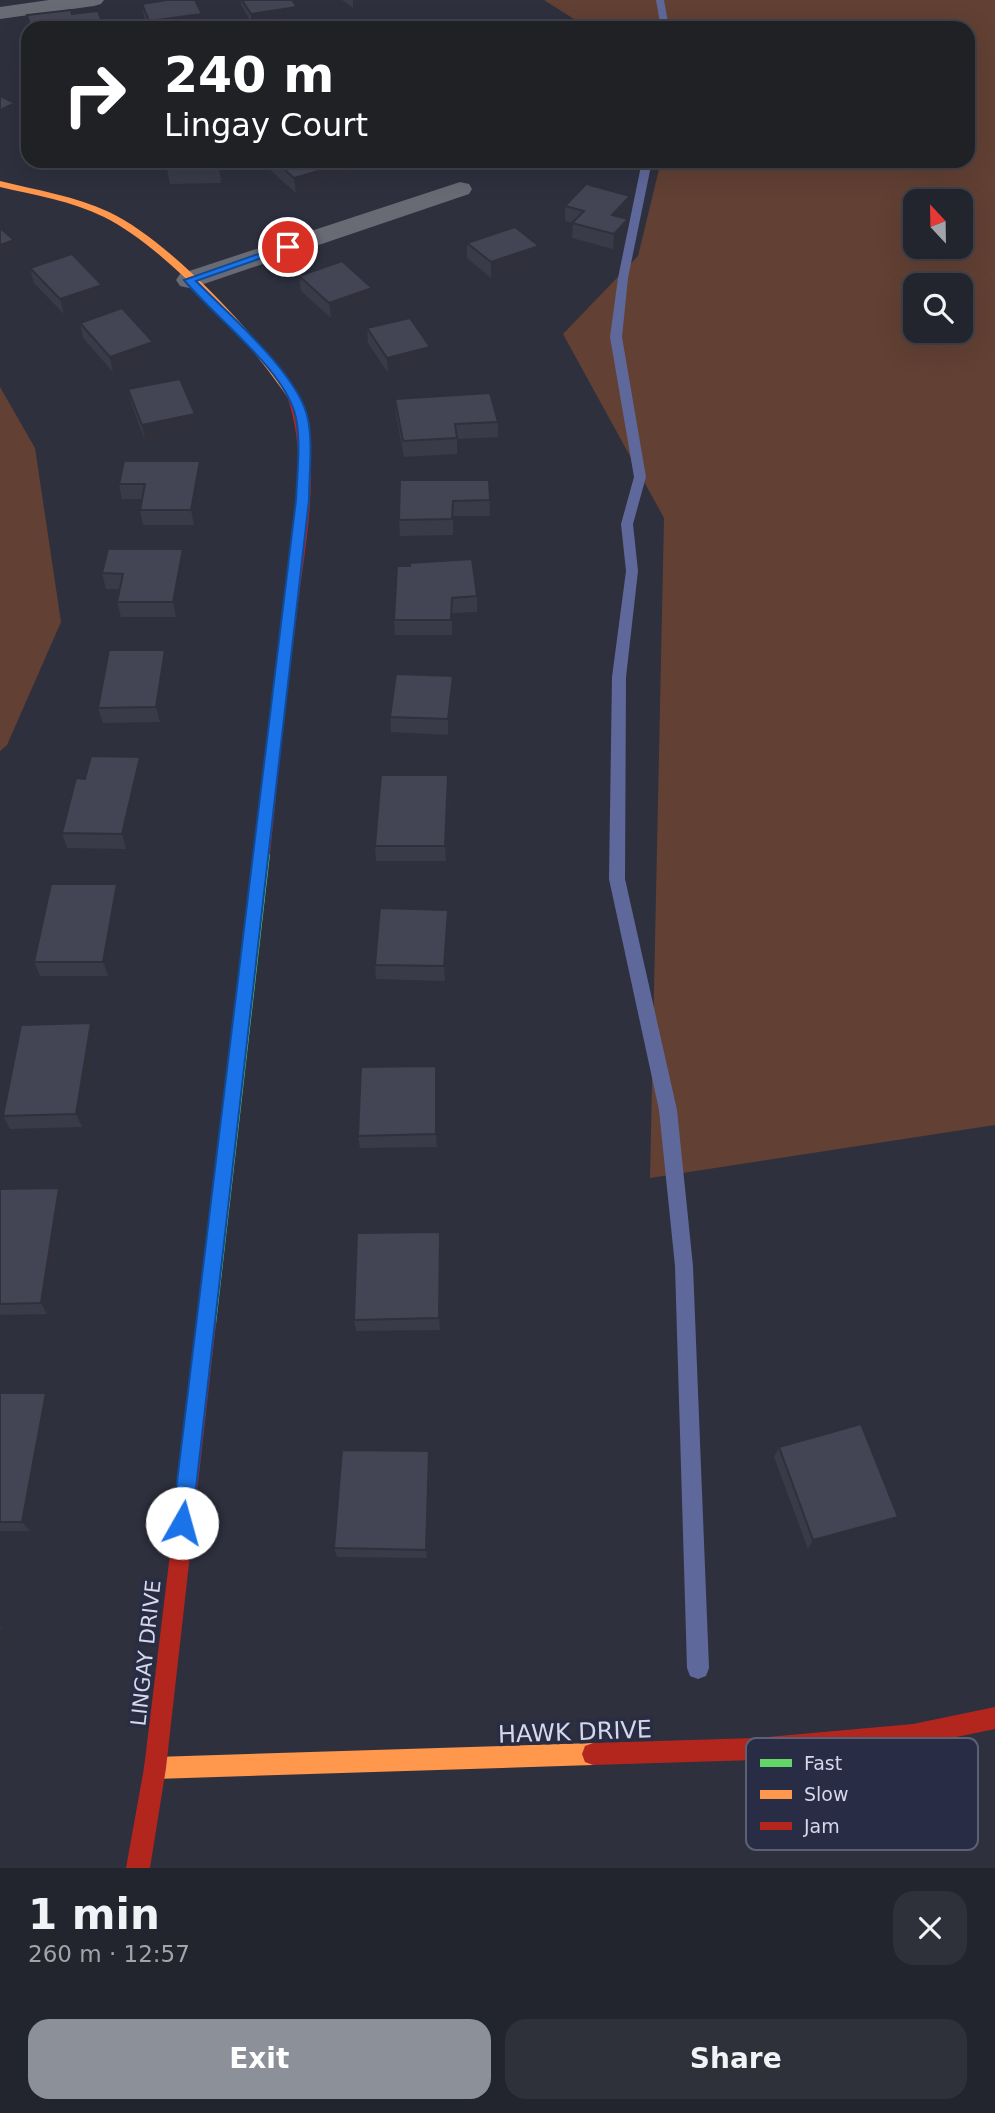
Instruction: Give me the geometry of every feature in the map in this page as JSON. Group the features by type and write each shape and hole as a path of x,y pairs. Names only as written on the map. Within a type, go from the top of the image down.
{"street":[{"path":"0,13 94,0"},
{"name":"LINGAY DRIVE","path":"0,184 91,208 139,235 189,280 271,365 295,400 304,433 303,500 155,1768 138,1868"},
{"path":"189,280 460,189"},
{"name":"HAWK DRIVE","path":"879,1738 913,1735 995,1718"},
{"name":"HAWK DRIVE","path":"155,1768 746,1749"}],"shaded area":[{"path":"544,0 995,0 995,1125 650,1178 664,518 563,334 638,256 659,168 975,168 975,21 577,21"},
{"path":"0,387 35,448 61,622 7,745 0,751"}],"building":[{"path":"167,0 195,0 202,14 149,21 142,4"},
{"path":"242,0 292,0 297,7 251,14"},
{"path":"71,10 72,14 98,11 102,21 29,21 27,15"},
{"path":"0,96 15,103 0,110"},
{"path":"283,168 328,168 294,178"},
{"path":"586,184 630,196 612,215 628,219 614,234 572,223 584,211 565,206"},
{"path":"515,227 539,246 491,262 467,243"},
{"path":"0,228 14,240 0,245"},
{"path":"72,254 102,285 60,299 30,268"},
{"path":"342,261 372,288 329,303 299,276"},
{"path":"122,308 153,342 110,357 80,323"},
{"path":"410,318 430,347 387,358 367,328"},
{"path":"180,379 195,414 142,425 128,389"},
{"path":"490,393 498,422 455,424 457,438 403,441 395,399"},
{"path":"124,461 200,461 191,510 140,510 145,484 119,484"},
{"path":"400,480 489,480 490,500 453,501 452,519 399,520"},
{"path":"108,549 183,549 173,602 117,602 123,574 102,573"},
{"path":"472,559 477,596 452,598 451,620 394,620 397,566"},
{"path":"109,650 165,650 156,707 98,708"},
{"path":"396,674 453,676 448,719 390,717"},
{"path":"91,756 140,757 122,834 62,833 76,778 85,779"},
{"path":"381,775 448,775 445,846 375,846"},
{"path":"51,884 117,884 103,962 34,962"},
{"path":"380,908 448,910 444,966 375,965"},
{"path":"91,1023 76,1114 3,1116 21,1025"},
{"path":"436,1066 436,1134 358,1136 361,1067"},
{"path":"59,1188 41,1303 0,1304 0,1189"},
{"path":"440,1232 439,1318 354,1320 357,1233"},
{"path":"0,1393 46,1393 22,1522 0,1522"},
{"path":"861,1424 898,1517 813,1540 779,1447"},
{"path":"342,1450 429,1451 426,1550 334,1548"}],"waterway":[{"path":"660,0 664,21"},
{"path":"646,168 623,278 616,337 640,477 627,524 632,571 619,677 617,879 668,1110 684,1266 698,1668"}],"traffic: fast":[{"path":"207,1324 262,854"}],"traffic: slow":[{"path":"0,184 82,205 108,215 129,228 210,298 262,354 294,399"},
{"path":"155,1768 593,1754"}],"traffic: jam":[{"path":"262,854 304,508 305,448 294,399"},
{"path":"138,1868 155,1768 207,1324"},
{"path":"879,1738 913,1735 995,1718"},
{"path":"593,1754 746,1749"}],"route":[{"path":"182,1523 303,500 304,433 302,415 289,388 271,365 189,280 288,247"}]}
